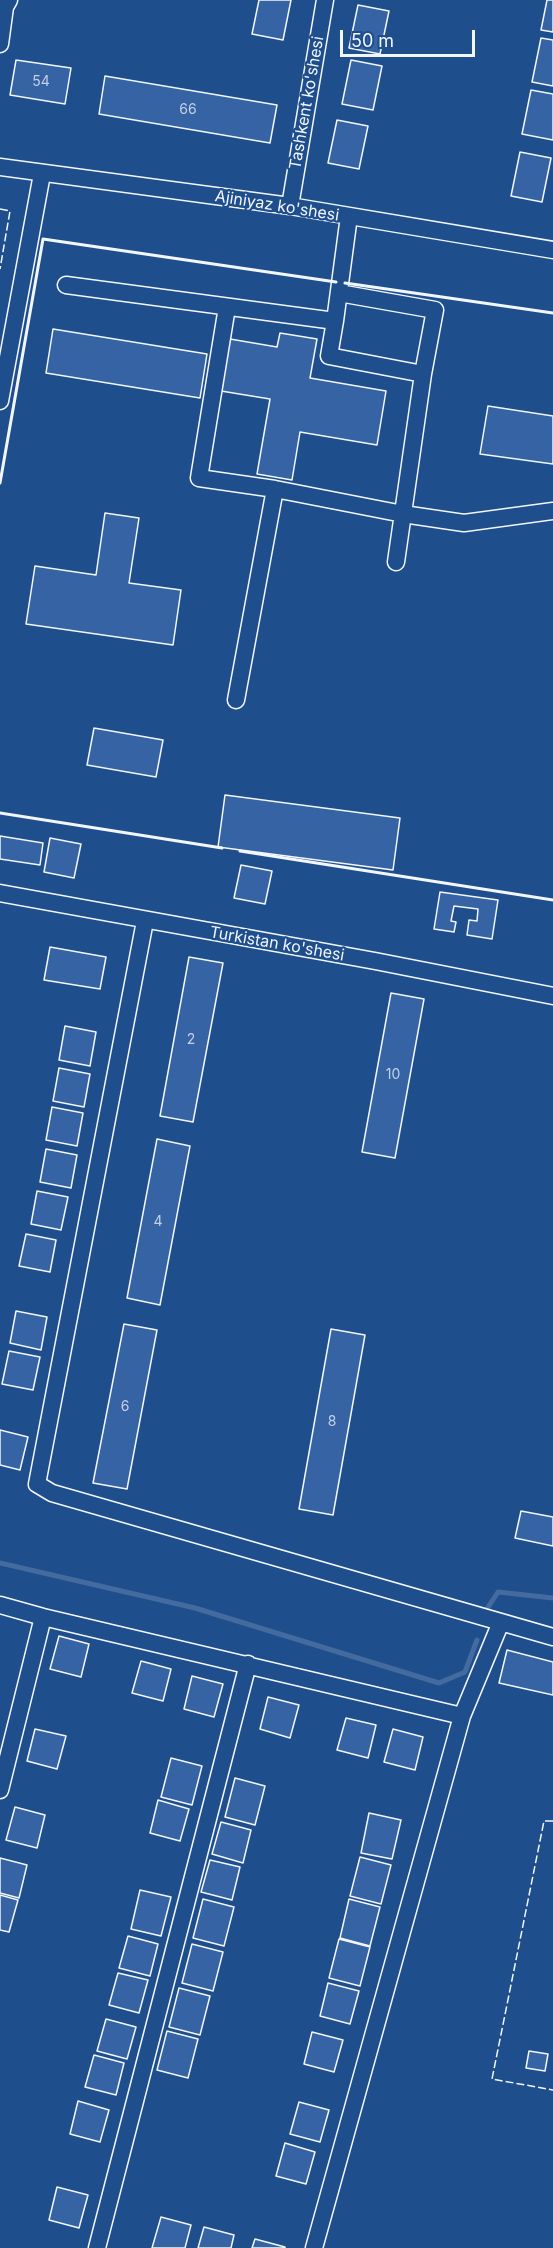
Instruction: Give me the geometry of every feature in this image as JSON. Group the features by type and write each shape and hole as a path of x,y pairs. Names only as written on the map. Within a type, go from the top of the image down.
{"street":[{"path":"0,44 5,7 9,0"},
{"name":"Tashkent ko'shesi","path":"290,206 325,0"},
{"name":"Ajiniyaz ko'shesi","path":"0,167 290,206 553,250"},
{"path":"0,401 42,174"},
{"path":"349,216 329,356 423,374"},
{"path":"66,285 335,321"},
{"path":"339,293 435,310 423,374 396,562"},
{"path":"227,307 199,478 275,489 403,514 464,523 553,511"},
{"path":"236,700 275,489"},
{"name":"Turkistan ko'shesi","path":"0,893 375,961 553,996"},
{"path":"145,921 37,1484 52,1493 553,1637"},
{"path":"0,1605 462,1716"},
{"path":"0,1790 43,1617"},
{"path":"314,2248 462,1716 501,1622"},
{"path":"97,2248 248,1665"}],"building":[{"path":"259,0 291,0 283,40 252,34"},
{"path":"547,0 553,0 553,32 541,30"},
{"path":"358,5 389,11 380,54 349,48"},
{"path":"541,38 553,40 553,86 532,82"},
{"path":"16,60 71,68 65,104 10,95"},
{"path":"351,60 382,66 373,110 342,104"},
{"path":"105,76 277,105 270,143 99,114"},
{"path":"531,90 553,94 553,140 522,134"},
{"path":"337,120 368,126 359,169 328,163"},
{"path":"520,152 551,158 542,202 511,196"},
{"path":"53,329 207,354 200,398 46,373"},
{"path":"280,333 317,339 310,378 386,391 377,445 300,432 292,480 257,474 270,399 221,391 230,339 277,347"},
{"path":"488,406 553,416 553,464 480,454"},
{"path":"105,513 139,518 129,583 181,590 173,645 26,624 35,566 96,575"},
{"path":"94,728 163,740 156,777 87,765"},
{"path":"225,795 400,818 393,870 218,847"},
{"path":"0,836 43,843 40,865 0,859"},
{"path":"50,838 81,844 74,878 44,872"},
{"path":"241,865 272,871 265,904 234,898"},
{"path":"440,892 498,900 492,939 467,935 469,920 477,921 478,909 454,906 451,921 456,922 454,932 434,929"},
{"path":"50,947 106,957 100,989 44,980"},
{"path":"189,957 223,963 193,1122 160,1116"},
{"path":"391,993 424,999 395,1158 362,1152"},
{"path":"65,1026 96,1032 90,1066 59,1060"},
{"path":"59,1068 90,1074 84,1107 53,1101"},
{"path":"52,1107 83,1113 77,1146 46,1140"},
{"path":"157,1139 190,1146 160,1305 127,1298"},
{"path":"46,1149 77,1155 71,1188 40,1182"},
{"path":"37,1191 68,1197 61,1230 31,1224"},
{"path":"26,1234 56,1240 50,1272 19,1266"},
{"path":"16,1311 47,1317 41,1350 10,1343"},
{"path":"124,1324 157,1330 127,1489 93,1483"},
{"path":"331,1329 365,1335 333,1515 299,1509"},
{"path":"9,1351 40,1357 33,1390 2,1384"},
{"path":"0,1430 28,1437 20,1470 0,1465"},
{"path":"521,1511 553,1517 553,1546 515,1538"},
{"path":"59,1636 89,1644 81,1677 50,1669"},
{"path":"507,1650 553,1662 553,1695 499,1683"},
{"path":"141,1661 171,1669 163,1701 132,1693"},
{"path":"192,1676 223,1684 214,1717 184,1709"},
{"path":"268,1697 299,1705 290,1738 260,1729"},
{"path":"346,1718 376,1725 368,1758 337,1750"},
{"path":"35,1729 66,1736 57,1769 27,1761"},
{"path":"393,1729 423,1737 415,1770 384,1762"},
{"path":"171,1758 202,1766 192,1805 161,1797"},
{"path":"235,1778 265,1786 255,1825 225,1817"},
{"path":"158,1800 189,1809 180,1841 150,1833"},
{"path":"15,1807 45,1815 37,1848 6,1840"},
{"path":"369,1813 401,1820 392,1859 361,1853"},
{"path":"221,1822 251,1830 243,1863 212,1854"},
{"path":"360,1857 391,1865 381,1904 350,1896"},
{"path":"0,1858 27,1865 19,1898 0,1893"},
{"path":"210,1860 240,1867 232,1900 201,1892"},
{"path":"140,1890 171,1897 161,1936 131,1929"},
{"path":"0,1895 18,1900 9,1932 0,1930"},
{"path":"203,1899 234,1907 224,1946 193,1938"},
{"path":"349,1899 380,1907 370,1946 340,1938"},
{"path":"128,1936 158,1944 150,1976 119,1968"},
{"path":"339,1939 370,1947 360,1986 329,1978"},
{"path":"192,1944 223,1952 213,1991 182,1983"},
{"path":"118,1973 148,1980 139,2013 109,2005"},
{"path":"328,1983 359,1991 350,2024 320,2016"},
{"path":"179,1988 210,1996 200,2035 169,2027"},
{"path":"106,2019 136,2027 127,2059 97,2051"},
{"path":"167,2031 198,2039 188,2078 157,2070"},
{"path":"312,2032 343,2040 334,2072 304,2064"},
{"path":"529,2051 548,2054 545,2071 526,2068"},
{"path":"94,2055 124,2063 116,2095 85,2087"},
{"path":"78,2101 109,2110 100,2142 70,2134"},
{"path":"299,2102 329,2110 320,2142 290,2134"},
{"path":"285,2143 315,2152 306,2184 276,2176"},
{"path":"57,2187 88,2195 79,2228 49,2220"},
{"path":"161,2217 191,2225 185,2248 152,2248"},
{"path":"204,2227 234,2235 231,2248 198,2248"},
{"path":"255,2239 285,2247 285,2248 252,2248"}],"waterway":[{"path":"0,1563 195,1608 439,1683 465,1672 477,1640"},
{"path":"485,1612 498,1592 553,1598"}],"fence":[{"path":"0,209 10,211 0,269"},
{"path":"553,1821 544,1821 492,2079 553,2090"}],"wall":[{"path":"0,483 43,239 336,282"},
{"path":"345,283 553,313"},
{"path":"0,813 222,848"},
{"path":"240,851 553,900"}]}
